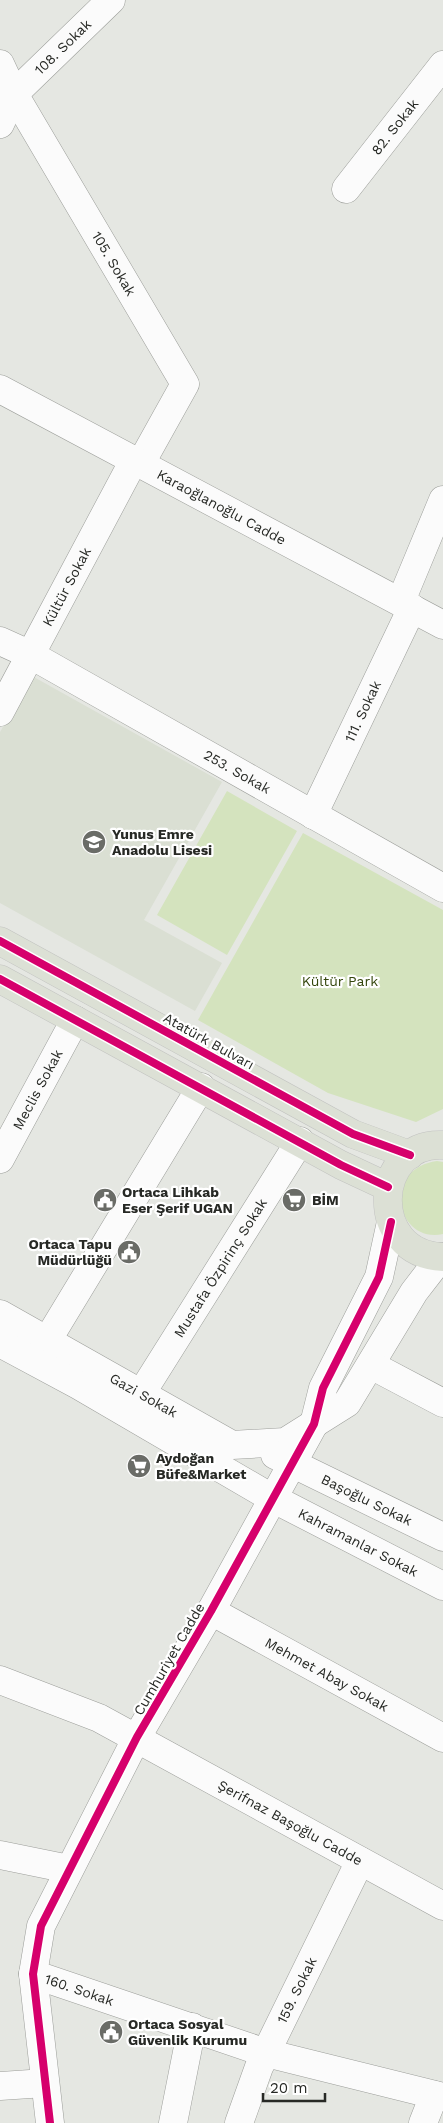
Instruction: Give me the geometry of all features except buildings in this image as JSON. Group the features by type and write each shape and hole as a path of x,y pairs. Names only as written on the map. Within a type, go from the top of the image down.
{"main road":[{"name":"Atatürk Bulvarı","path":"0,940 353,1134 410,1155"},
{"path":"0,979 300,1142 388,1187"},
{"path":"441,1144 423,1148 410,1155 400,1164 388,1187 387,1211 390,1222 404,1241 415,1250 442,1257"}],"street":[{"name":"108. Sokak","path":"14,94 111,0"},
{"name":"105. Sokak","path":"0,64 14,94 185,384 138,461"},
{"name":"82. Sokak","path":"346,189 443,65"},
{"path":"0,124 14,94"},
{"name":"Karaoğlanoğlu Cadde","path":"0,389 443,625"},
{"name":"Kültür Sokak","path":"0,712 138,461"},
{"name":"111. Sokak","path":"313,815 406,605 443,500"},
{"name":"253. Sokak","path":"0,640 443,888"},
{"name":"Meclis Sokak","path":"0,1159 75,1020"},
{"path":"47,1341 201,1087"},
{"name":"Mustafa Özpirinç Sokak","path":"141,1394 300,1142"},
{"name":"Cumhuriyet Cadde","path":"50,2123 33,1974 41,1926 137,1738 211,1611 314,1424 324,1388 380,1277 390,1222"},
{"name":"Cumhuriyet Cadde","path":"314,1424 347,1403 414,1292 442,1257"},
{"name":"Gazi Sokak","path":"0,1314 232,1445 252,1442 291,1463"},
{"name":"Gazi Sokak","path":"0,1343 78,1385 272,1498"},
{"path":"371,1364 443,1403"},
{"path":"252,1442 285,1442 314,1424"},
{"name":"Başoğlu Sokak","path":"291,1463 443,1537"},
{"name":"Kahramanlar Sokak","path":"272,1498 443,1586"},
{"name":"Mehmet Abay Sokak","path":"211,1611 443,1738"},
{"name":"Şerifnaz Başoğlu Cadde","path":"0,1680 99,1718 443,1906"},
{"path":"0,1855 69,1869"},
{"name":"159. Sokak","path":"239,2123 266,2053 360,1860"},
{"name":"160. Sokak","path":"33,1974 266,2053 438,2096"},
{"path":"173,2123 192,2027"},
{"path":"0,2086 45,2083"},
{"path":"423,2123 438,2096"}],"shaded area":[{"name":"Yunus Emre Anadolu Lisesi","path":"32,676 222,782 144,920 222,963 195,1011 0,903 0,732"}],"green space":[{"path":"227,791 297,831 227,955 157,915"},
{"name":"Kültür Park","path":"303,833 443,910 443,1109 416,1122 328,1093 198,1020"},
{"path":"437,1161 443,1162 443,1234 427,1234 414,1228 405,1217 401,1204 401,1190 407,1177 419,1167"}],"cycle path":[{"path":"0,941 353,1134 410,1155"},
{"path":"0,979 341,1165 388,1187"},
{"path":"50,2123 33,1974 41,1926 137,1737 211,1611 314,1424 323,1388 379,1277 391,1222"}],"place":[{"name":"Yunus Emre Anadolu Lisesi","path":"94,842"},
{"name":"Ortaca Lihkab Eser Şerif UGAN","path":"105,1200"},
{"name":"BİM","path":"294,1200"},
{"name":"Ortaca Tapu Müdürlüğü","path":"129,1252"},
{"name":"Aydoğan Büfe&Market","path":"139,1466"},
{"name":"Ortaca Sosyal Güvenlik Kurumu","path":"111,2032"}]}
